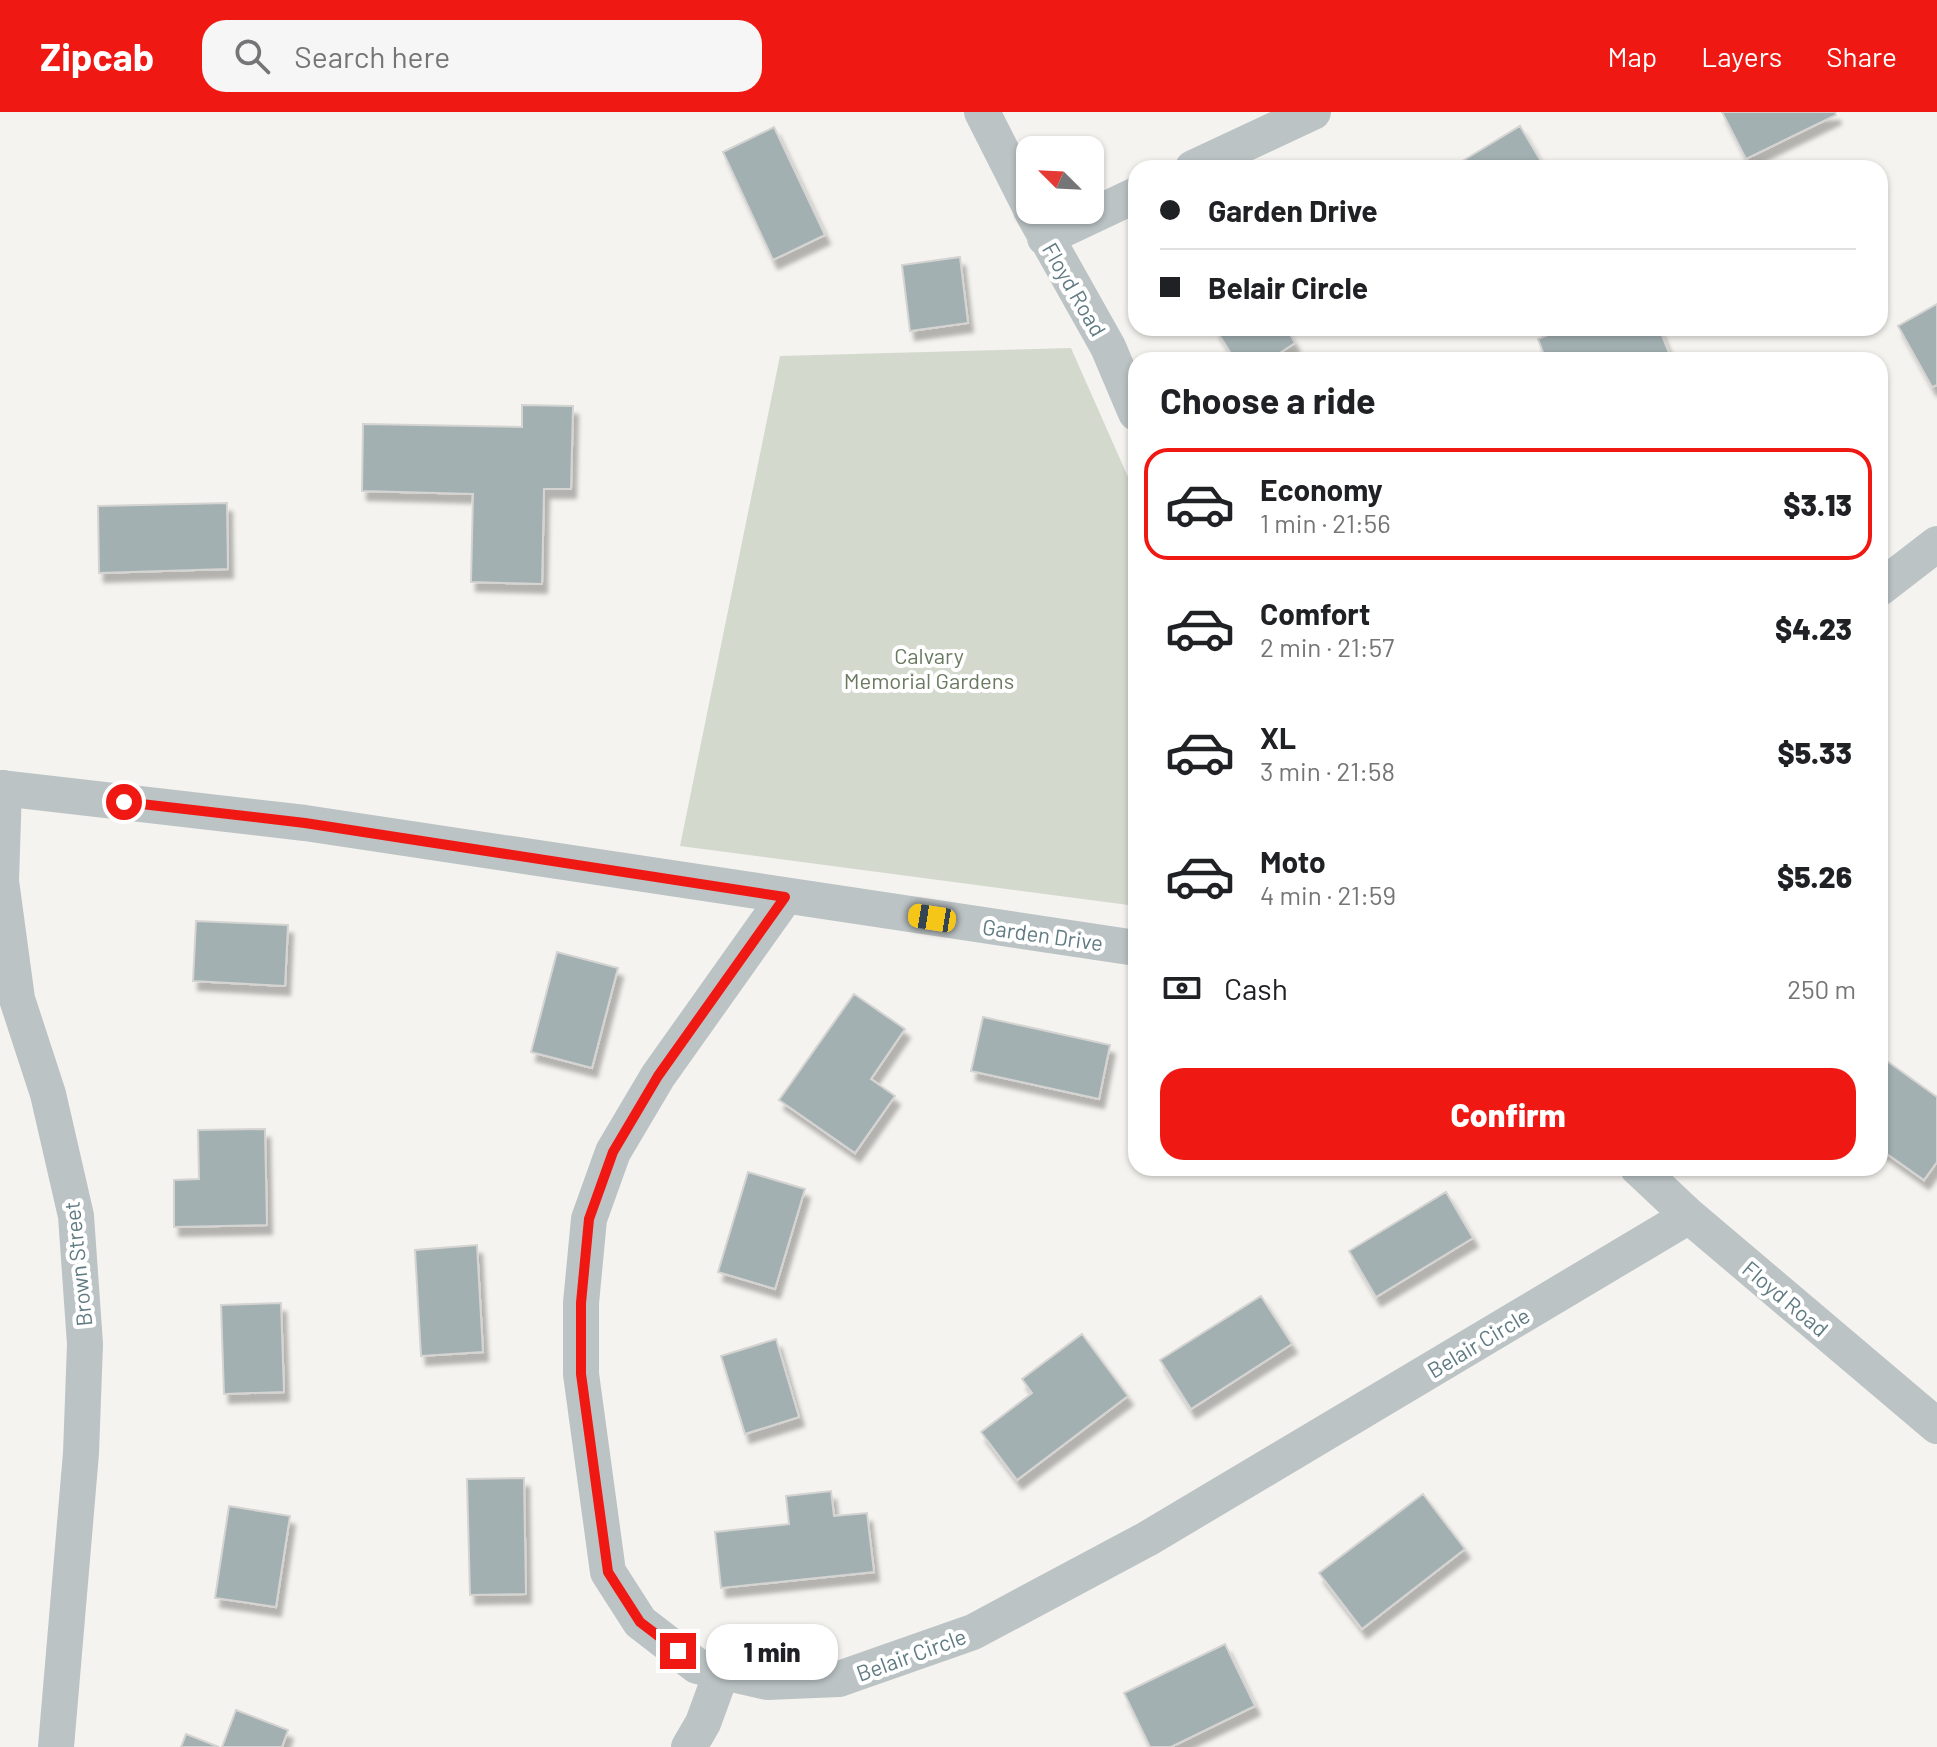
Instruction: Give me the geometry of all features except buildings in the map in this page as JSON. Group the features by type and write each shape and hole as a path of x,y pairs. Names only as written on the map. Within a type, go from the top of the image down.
{"street":[{"name":"Floyd Road","path":"982,112 1016,180"},
{"path":"1210,160 1313,112"},
{"path":"1104,202 1128,197"},
{"name":"Floyd Road","path":"1038,224 1108,347 1128,394"},
{"path":"1888,582 1937,544"},
{"name":"Garden Drive","path":"2,788 305,823 1128,947"},
{"name":"Brown Street","path":"2,788 1,881 17,999 48,1094 76,1216 85,1344 81,1453 56,1747"},
{"name":"Belair Circle","path":"785,897 658,1076 613,1152 589,1219 581,1303 581,1374 608,1572 640,1622 697,1666 767,1682 839,1679 973,1632 1147,1539 1689,1216"},
{"name":"Floyd Road","path":"1646,1176 1689,1216 1937,1426"},
{"path":"689,1747 703,1723 722,1671"}],"green space":[{"name":"Calvary Memorial Gardens","path":"1071,348 1128,477 1128,905 680,846 780,356"}],"route":[{"path":"124,802 305,823 785,897 658,1076 613,1152 589,1219 581,1303 581,1374 608,1572 640,1622 678,1651"}]}
